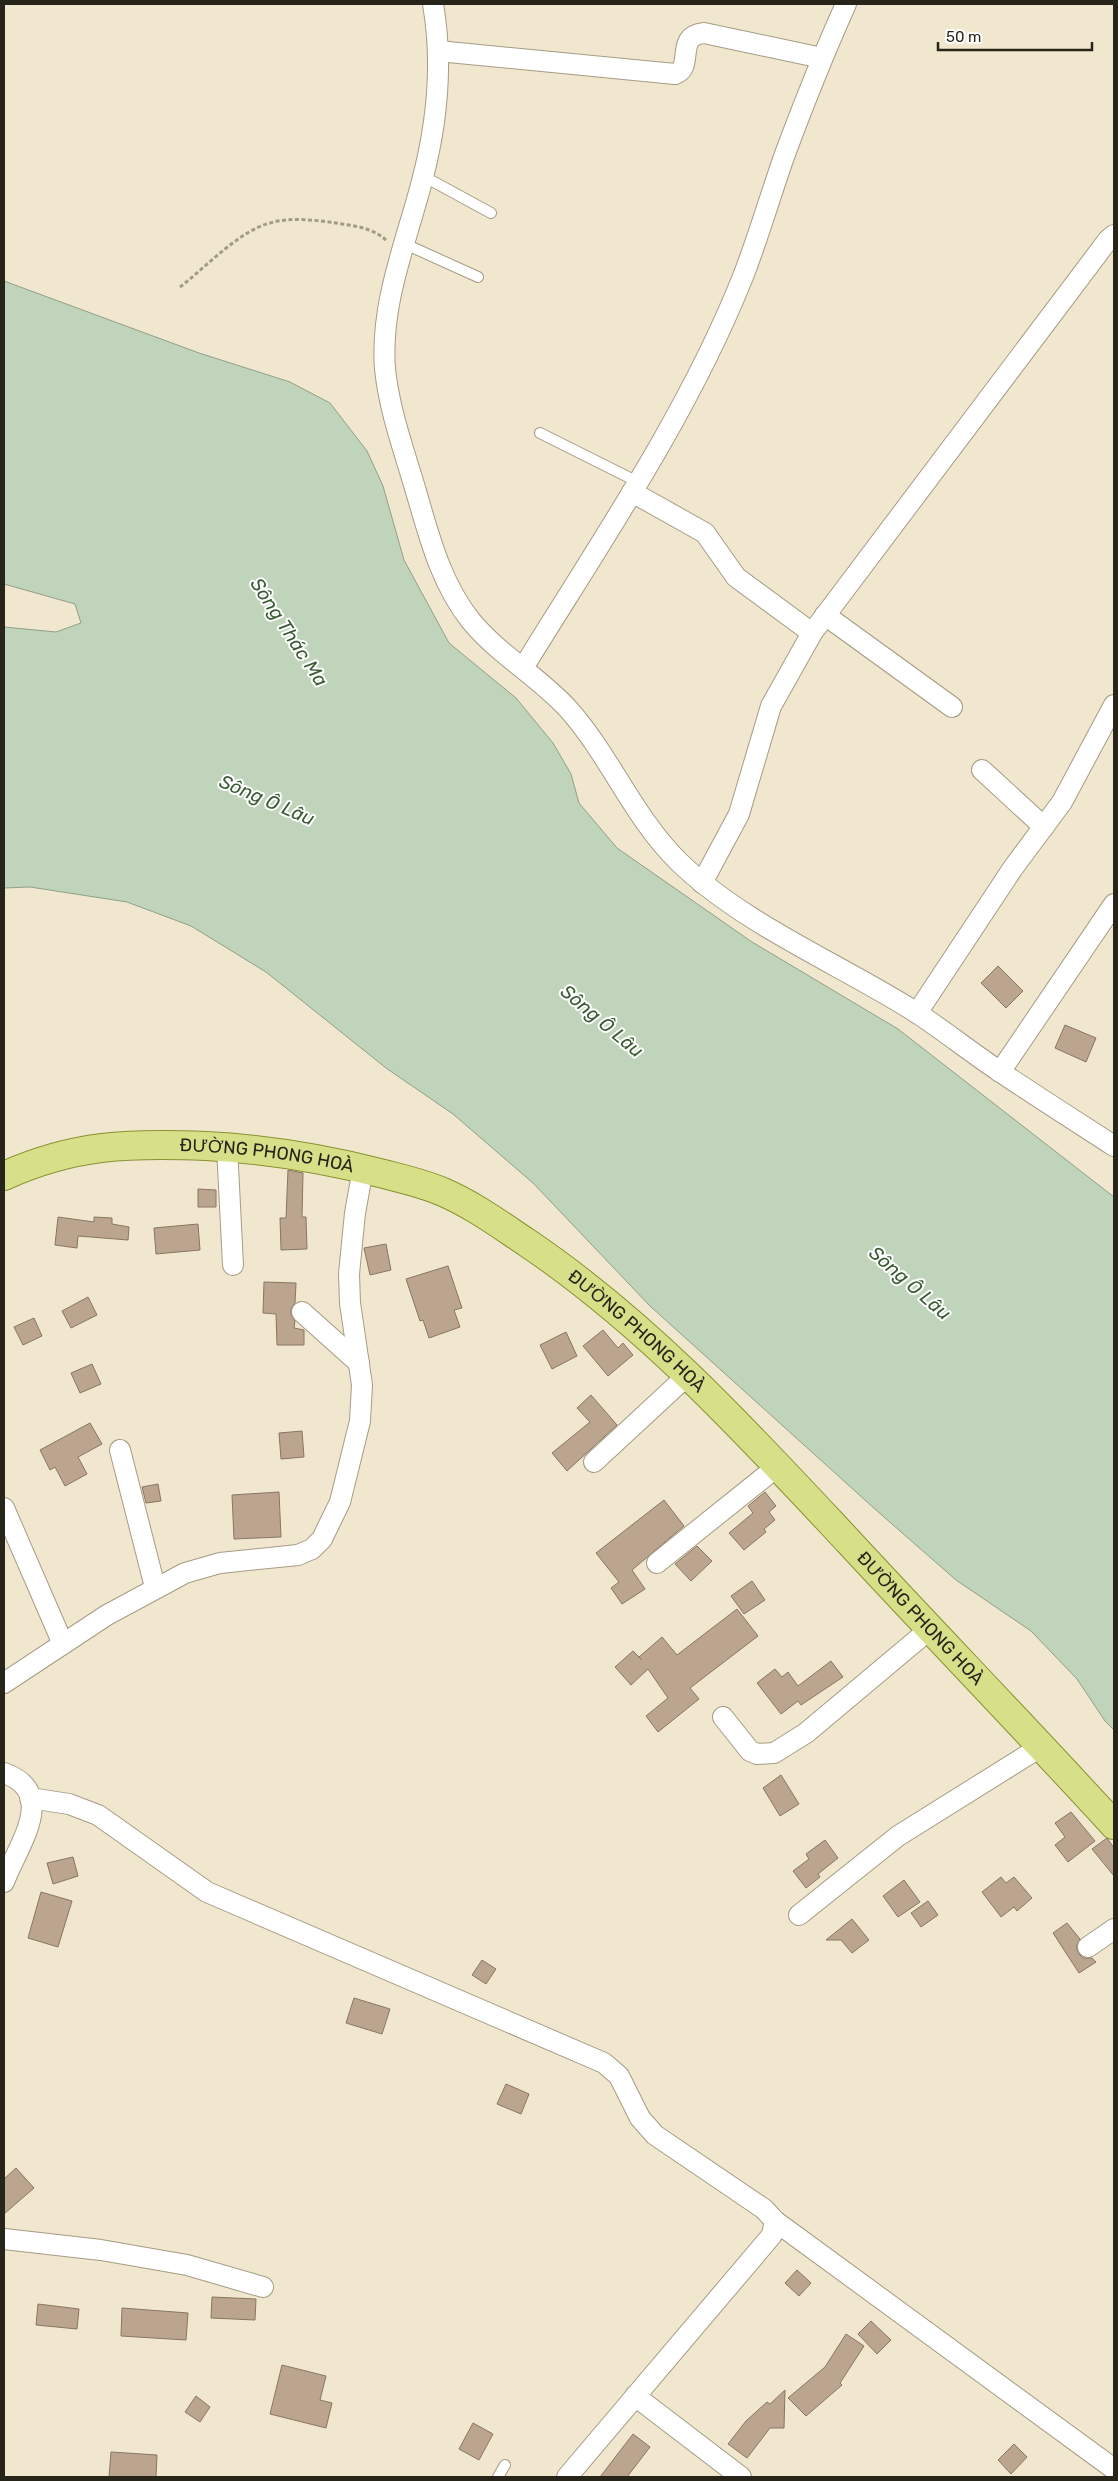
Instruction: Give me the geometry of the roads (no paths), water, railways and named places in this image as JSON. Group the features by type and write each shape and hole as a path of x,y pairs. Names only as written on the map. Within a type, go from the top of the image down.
{"main road":[{"name":"ĐƯỜNG PHONG HOÀ","path":"4,1176 35,1163 74,1151 95,1148 159,1145 228,1147 363,1169 442,1192 484,1214 589,1288 625,1316 689,1374 1042,1746 1114,1825"}],"street":[{"path":"433,4 438,51 436,102 423,176 390,292 386,318 385,367 392,410 436,558 449,587 478,628 566,707 586,729 652,832 702,883 752,916 917,1013 1000,1072 1114,1146"},
{"path":"523,668 635,487 700,368 742,280 785,155 822,58 846,4"},
{"path":"438,51 675,74 684,66 688,42 693,36 704,33 822,58"},
{"path":"702,883 739,814 771,706 812,633 1108,240 1114,235"},
{"path":"635,487 705,533 736,577 812,633"},
{"path":"824,615 952,707"},
{"path":"917,1013 1013,868 1044,827 1075,779 1114,704"},
{"path":"982,770 1044,827"},
{"path":"1000,1072 1114,904"},
{"path":"228,1147 233,1265"},
{"path":"4,1683 107,1615 155,1587 203,1567 236,1561 298,1555 318,1545 340,1502 356,1440 362,1404 359,1363 350,1303 349,1274 355,1212 363,1169"},
{"path":"302,1312 359,1363"},
{"path":"594,1462 689,1374"},
{"path":"120,1450 155,1587"},
{"path":"657,1563 778,1466"},
{"path":"4,1508 63,1644"},
{"path":"724,1717 750,1751 757,1754 774,1753 806,1733 930,1628"},
{"path":"799,1915 898,1836 1042,1746"},
{"path":"4,1773 21,1783 30,1798 32,1815 4,1882"},
{"path":"30,1798 69,1804 98,1815 207,1892 596,2058 619,2076 640,2118 655,2135 764,2208 775,2221 1114,2468"},
{"path":"1088,1946 1114,1929"},
{"path":"567,2477 772,2235 775,2221"},
{"path":"4,2239 100,2250 186,2265 263,2287"},
{"path":"635,2396 741,2477"}],"lane":[{"path":"423,176 491,213"},
{"path":"402,251 478,277"},
{"path":"540,433 635,487"},
{"path":"498,2477 504,2465"}],"water":[{"path":"4,281 199,353 290,382 330,403 367,451 383,486 404,560 449,643 516,698 553,743 571,774 579,803 617,848 752,942 898,1029 1114,1197 1114,1730 1105,1721 1077,1679 1031,1631 956,1580 876,1510 650,1306 533,1183 453,1114 386,1068 266,972 191,926 127,902 30,887 4,888 4,627 56,632 81,623 75,604 4,584"}],"water label":[{"name":"Sông Thác Ma","path":"289,632"},
{"name":"Sông Ô Lâu","path":"267,800"},
{"name":"Sông Ô Lâu","path":"602,1021"},
{"name":"Sông Ô Lâu","path":"910,1283"}]}
